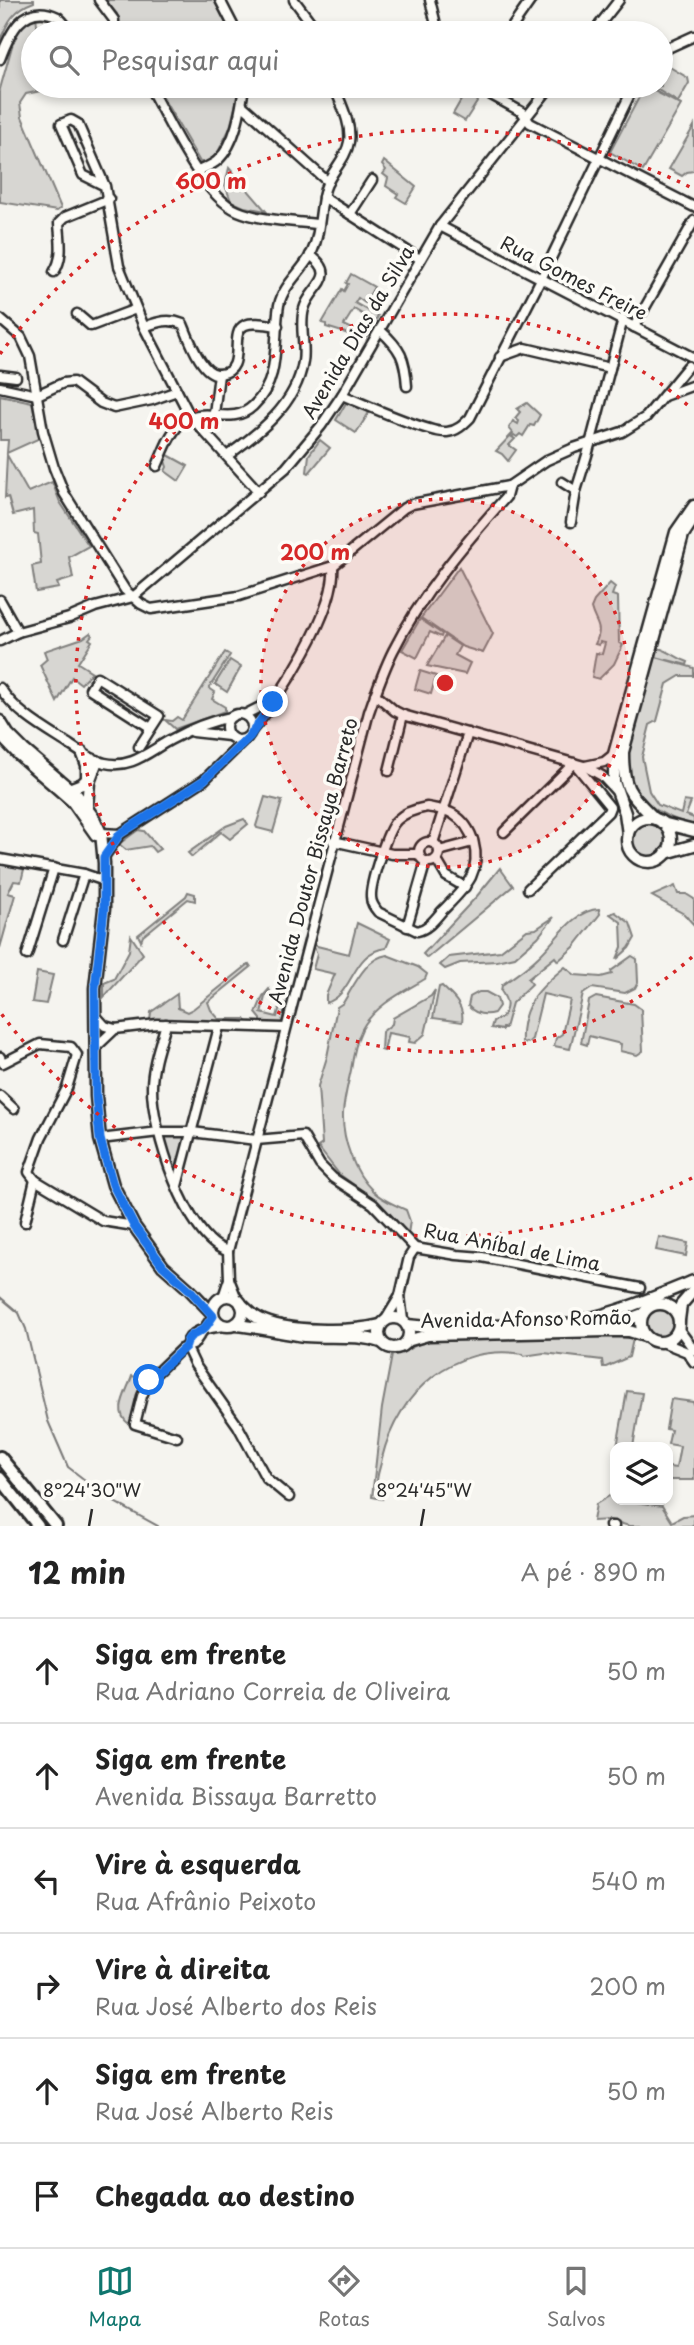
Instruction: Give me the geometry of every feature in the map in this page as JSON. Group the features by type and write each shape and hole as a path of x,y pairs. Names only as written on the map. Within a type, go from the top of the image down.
{"highway":[{"path":"0,1457 56,1526"},
{"path":"0,1478 38,1526"}],"main road":[{"path":"694,506 676,532 614,754 613,772 616,791 625,813 629,849 639,859 653,861 666,853 694,845"},
{"path":"666,853 671,841 670,834 627,790 623,752 683,535 694,518"},
{"path":"0,721 8,734 87,808 101,838 104,909 95,988 96,1096 100,1139 113,1185 134,1226 163,1266 224,1326 236,1325 308,1336 368,1338 394,1348 407,1340 409,1333 405,1323 394,1317 353,1329 291,1327 259,1319 239,1301 228,1296 221,1298 214,1305 213,1315"},
{"path":"1,737 72,801 101,838"},
{"path":"69,789 87,779 87,765 82,752"},
{"path":"87,808 89,782 97,761"},
{"path":"628,834 635,822 648,818 694,831"},
{"path":"694,1281 674,1296 647,1309 643,1314 641,1328 645,1336 650,1340 662,1342 673,1338 679,1324 681,1304 694,1290"},
{"path":"561,1324 604,1315 694,1281"},
{"path":"190,1290 221,1298"},
{"path":"236,1325 242,1318 239,1301"},
{"path":"657,1304 674,1310 679,1324"},
{"name":"Avenida Afonso Romão","path":"405,1323 428,1328 613,1323 643,1314"},
{"path":"381,1342 378,1334 383,1322"},
{"name":"Avenida Afonso Romão","path":"407,1340 428,1335 606,1331 629,1331 645,1336"}],"street":[{"path":"99,0 114,21"},
{"path":"220,0 231,21"},
{"path":"293,0 310,21"},
{"path":"430,0 435,21"},
{"path":"602,21 619,0"},
{"path":"516,21 528,2"},
{"path":"0,59 12,27 22,16 37,10 51,13 62,21"},
{"path":"673,46 694,36"},
{"path":"156,98 198,171 220,200 240,212 318,225"},
{"path":"198,171 217,161 228,146 243,98"},
{"path":"156,466 177,426 190,416 202,413 234,416 253,405 266,388 274,367 279,306 283,294 310,255 328,182 341,162 349,140 338,98"},
{"path":"498,98 523,111 530,123 694,207"},
{"name":"Avenida Dias da Silva","path":"133,597 259,492 304,448 342,395 440,226 541,98"},
{"path":"342,395 429,430 449,432 461,427 470,418 628,98"},
{"path":"242,105 328,182"},
{"path":"105,186 83,175 61,124 71,120 78,124 105,186 109,199 119,266 144,327 190,416 259,492"},
{"path":"350,214 372,180"},
{"path":"323,197 419,259"},
{"path":"54,272 61,251 59,223 65,217 109,199"},
{"path":"634,327 694,221"},
{"name":"Rua Gomes Freire","path":"440,226 694,357"},
{"path":"227,456 273,419 289,398 300,377 304,360 302,315 305,304 324,274 321,264 310,255"},
{"path":"77,314 91,326 136,309"},
{"path":"0,319 21,337 26,346 47,444 64,493 125,590 151,609 239,596 333,566 412,504 509,486 547,460 636,425 664,396 694,357"},
{"path":"571,522 575,495 623,319"},
{"path":"144,327 174,320 183,324 204,367 211,373 219,374 230,370 235,364 239,332 243,326 278,326"},
{"path":"380,330 401,352 407,386"},
{"path":"513,335 525,348"},
{"path":"500,357 525,348 610,368"},
{"path":"664,396 694,384 688,379 688,366"},
{"path":"214,415 219,374"},
{"path":"0,375 16,377"},
{"path":"0,387 37,395 63,383 73,382 101,403 114,408 152,400 177,391"},
{"path":"562,482 575,495"},
{"name":"Avenida Doutor Bissaya Barreto","path":"239,1301 229,1279 228,1251 333,841 375,694 414,613 506,497 509,486"},
{"path":"101,838 120,834 204,780 250,734 293,671 321,618 334,578 333,566"},
{"path":"0,642 18,632 133,597"},
{"path":"0,600 18,632"},
{"path":"139,747 159,716 97,677 90,689 151,728"},
{"path":"0,688 13,706 27,717 97,761 117,764 138,760 171,740 218,719 235,714 244,715 274,700"},
{"path":"375,694 403,715 584,766 602,776 616,791"},
{"path":"190,732 241,740 250,734 252,722 244,715"},
{"path":"389,771 403,715"},
{"path":"230,717 226,724 231,738 230,756"},
{"path":"436,851 468,733"},
{"path":"584,766 604,762 614,754"},
{"path":"504,832 573,763"},
{"path":"528,889 608,812 610,807 573,763"},
{"path":"420,808 445,810 466,826 473,840 475,862 471,876 465,887 424,930 417,931 407,927 374,908 370,896 391,827 397,820 420,808"},
{"path":"63,940 86,875 104,860 120,834"},
{"path":"407,927 425,861 436,851 473,840"},
{"path":"333,841 382,853 419,854"},
{"path":"425,861 419,854 419,849 425,843 436,851 446,876 465,887"},
{"path":"0,859 54,868 104,881"},
{"path":"27,955 54,868"},
{"path":"96,1016 105,1026 115,1029 166,1024 285,1028"},
{"path":"166,1024 155,1060 152,1086 159,1132 169,1168 198,1229 218,1248 228,1251"},
{"path":"177,1186 219,1027"},
{"path":"96,1047 115,1029"},
{"path":"0,1057 3,1063 40,1044 71,1047 76,1055 67,1088 41,1138 29,1172 35,1180 103,1221 134,1226"},
{"path":"0,1096 14,1109"},
{"path":"100,1139 159,1132 191,1132 256,1140"},
{"name":"Rua Aníbal de Lima","path":"256,1140 303,1136 320,1164 334,1178 373,1204 415,1248 482,1257 640,1288"},
{"path":"25,1222 35,1180"},
{"path":"383,1322 400,1296 409,1257 415,1248"},
{"name":"Avenida Doutor Bissaya Barreto","path":"221,1298 229,1279"},
{"path":"400,1296 405,1323"},
{"path":"177,1437 135,1424 142,1396 149,1380 186,1346 193,1345 200,1338 201,1331 213,1315"},
{"path":"679,1324 694,1350"},
{"path":"201,1331 224,1326"},
{"path":"662,1342 687,1352 694,1362"},
{"path":"186,1346 195,1364 238,1426 266,1478 289,1497"}],"shaded area":[{"path":"0,0 34,2 21,8 12,17 0,41"},
{"path":"105,0 214,0 225,21 118,21 117,14"},
{"path":"36,16 37,21 24,20"},
{"path":"21,24 22,117 61,208 57,211 0,202 0,89 16,32"},
{"path":"673,69 688,78 689,83 678,102 671,98"},
{"path":"163,98 237,98 230,128 217,154 207,162 200,162"},
{"path":"462,98 480,98 465,121 453,114"},
{"path":"639,98 668,98 681,105 643,171 610,152"},
{"path":"694,126 694,171 682,176 669,169"},
{"path":"384,161 416,187 406,203 386,186 388,178 383,174 386,170 382,165"},
{"path":"229,168 266,211 244,207 231,201 225,185"},
{"path":"351,274 374,287 365,303 358,298 355,303 378,316 375,322 354,309 344,325 367,336 365,339 326,327 326,324 322,323 342,289 344,291"},
{"path":"0,395 32,402 40,438 7,453 8,440 0,440"},
{"path":"346,403 370,411 356,433 336,420"},
{"path":"527,403 540,415 534,426 530,425 523,436 520,434 512,437 515,439 509,445 516,450 508,461 496,451 513,433 509,428 513,421 518,424 519,421 515,418 520,412 517,409"},
{"path":"320,440 330,448 309,473 309,455"},
{"path":"7,455 28,492 52,482 60,502 89,546 69,557 73,578 57,583 59,588 36,592 32,566 41,564 38,534 34,533 33,510 13,515 8,497 5,498"},
{"path":"168,455 188,466 179,481 165,471"},
{"path":"459,567 493,634 483,653 463,647 421,618"},
{"path":"610,583 615,587 612,595 618,597 619,643 623,645 614,664 599,679 592,677 596,653 602,654 605,643 595,644 599,629 591,608"},
{"path":"420,619 442,634 441,637 430,632 417,658 402,650"},
{"path":"90,633 92,635 89,639 92,641 78,663 92,672 81,684 72,677 57,702 40,665 47,659 44,651 83,638"},
{"path":"445,636 460,646 455,655 470,663 465,674 427,666"},
{"path":"658,648 688,662 687,665 656,657 694,668 694,676 680,676 667,684 657,721 650,725 642,757 649,791 658,805 681,814 684,801 691,802 686,815 694,818 694,825 669,817 647,803 638,794 628,772 629,747"},
{"path":"225,652 230,655 209,688 215,692 212,699 225,707 225,711 175,729 165,720 172,721 177,717 182,720"},
{"path":"230,660 241,667 227,692 215,684"},
{"path":"420,671 436,676 431,694 415,689"},
{"path":"265,797 282,801 273,832 256,826"},
{"path":"244,819 248,824 230,839 221,832 192,857 188,853 226,826"},
{"path":"649,823 661,828 666,840 661,852 649,857 637,852 632,840 637,828"},
{"path":"138,830 144,831 160,849 155,852 150,846 126,850 119,844"},
{"path":"0,864 24,869 21,882 14,881 8,893 15,895 0,948"},
{"path":"500,868 513,886 427,958 423,954"},
{"path":"675,886 678,894 686,894 694,899 694,925 684,914 652,896"},
{"path":"188,892 195,894 195,901 188,899 143,936 141,941 138,935"},
{"path":"599,909 600,914 574,947 558,961 555,957 528,979 532,984 512,1003 505,1028 491,1028 493,1021 501,1018 506,1008 502,985 534,961 573,920"},
{"path":"615,912 630,923 635,938 617,959 622,947 621,922 610,914"},
{"path":"554,917 538,937 515,957 460,963 445,969 440,965 449,957 500,951 527,930 536,929"},
{"path":"357,923 390,939 386,948 366,957 342,992 326,1003 326,995 335,974 313,969 317,954 313,945 349,954"},
{"path":"131,936 143,954 104,997 104,983 114,979 129,951"},
{"path":"387,955 418,967 427,974 425,979 382,1006 362,1029 346,1092 343,1123 350,1155 360,1175 377,1194 406,1210 410,1221 408,1234 380,1204 339,1174 318,1147 322,1144 318,1086 337,1007 343,1003 366,967 379,957"},
{"path":"632,956 637,959 638,982 635,988 625,993 592,988 583,994 570,1049 554,1046 556,1038 562,1034 570,1000 543,994 532,1039 528,1043 522,1042 524,1018 533,998 565,967 575,975 601,977 612,974 611,971"},
{"path":"249,964 251,967 208,1002 219,1019 245,1019 248,1023 161,1019 150,1021 151,1012 177,994 178,1008 187,1012 193,1009"},
{"path":"37,972 53,975 46,1004 32,1002"},
{"path":"442,986 460,1006 462,1022 433,1018 439,987"},
{"path":"269,989 261,1013 277,1017 281,1002 287,1004 281,1025 261,1024 256,1013"},
{"path":"435,990 425,1034 415,1043 409,1042 410,1037 388,1033 384,1051 381,1050 382,1032 392,1024 393,1018 431,996"},
{"path":"486,992 497,998 499,1006 494,1013 480,1014 468,1006 470,997"},
{"path":"596,997 634,1004 641,1009 643,1051 637,1055 620,1051 621,1044 589,1036 587,1045 581,1043 589,1001"},
{"path":"188,1137 180,1167 172,1167 163,1138"},
{"path":"659,1237 688,1243 686,1256 656,1250"},
{"path":"660,1310 670,1314 674,1324 670,1334 660,1338 650,1334 646,1324 650,1314"},
{"path":"618,1336 633,1339 629,1357 606,1367 603,1367 602,1360 544,1353 524,1356 498,1352 474,1356 452,1364 415,1393 401,1412 390,1434 377,1478 382,1499 372,1497 382,1408 392,1355 428,1341"},
{"path":"132,1376 140,1378 140,1391 129,1424 124,1419 121,1408"},
{"path":"627,1391 642,1393 634,1442 618,1442"},
{"path":"671,1399 693,1402 694,1480 673,1480 673,1468 676,1468 680,1446 668,1442 671,1430 666,1429"},
{"path":"610,1496 610,1505 662,1506 672,1522 683,1516 694,1515 694,1524 629,1526 610,1520 593,1521 596,1504"}],"waterway":[{"path":"0,1297 19,1313 26,1329 48,1421 68,1467 111,1500 158,1526"}],"route":[{"path":"149,1380 186,1346 187,1339 194,1332 201,1331 213,1316 190,1290 163,1266 134,1226 113,1185 100,1139 96,1096 95,988 104,909 104,857 120,834 204,780 250,736 273,702"}]}
